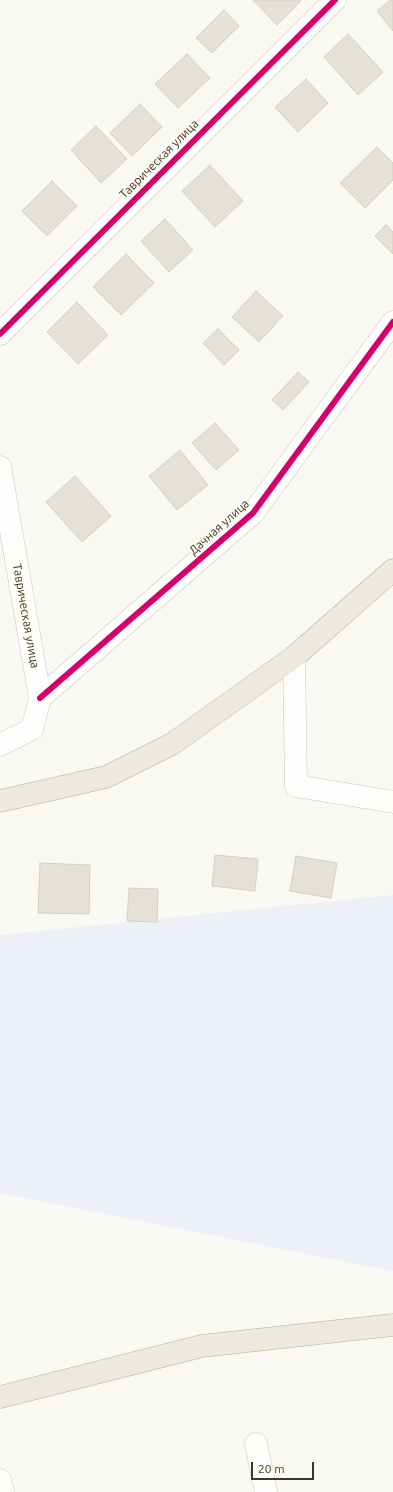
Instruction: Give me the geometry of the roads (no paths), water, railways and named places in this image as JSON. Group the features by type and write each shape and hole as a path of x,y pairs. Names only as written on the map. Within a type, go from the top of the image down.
{"main road":[{"path":"0,801 106,777 172,744 294,657 393,570"},
{"path":"0,1397 202,1346 393,1325"}],"street":[{"name":"Таврическая улица","path":"0,334 334,0"},
{"name":"Дачная улица","path":"40,698 253,513 393,322"},
{"name":"Таврическая улица","path":"0,467 40,698 32,729 0,745"},
{"path":"294,657 296,786 393,802"},
{"path":"256,1444 266,1492"},
{"path":"0,1480 3,1492"}]}
